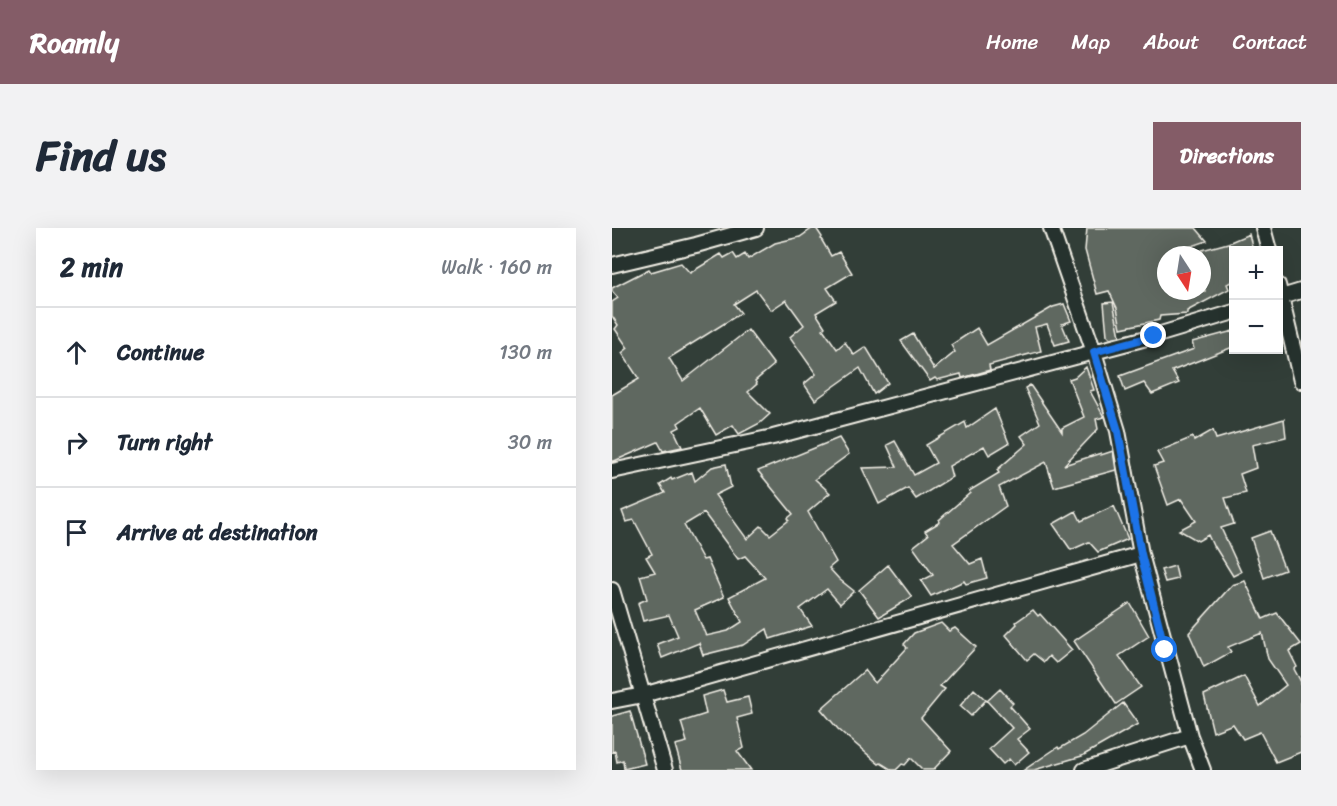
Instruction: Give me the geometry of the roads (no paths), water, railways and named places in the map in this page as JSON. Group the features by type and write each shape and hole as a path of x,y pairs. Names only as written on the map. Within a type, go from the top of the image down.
{"street":[{"path":"612,265 756,228"},
{"path":"1051,228 1094,352 1118,431 1141,554 1190,736 1203,770"},
{"path":"1263,228 1268,246"},
{"path":"1283,293 1301,291"},
{"path":"1282,300 1301,381"},
{"path":"612,471 773,437 1094,352 1229,313"},
{"path":"612,701 643,695 1141,554"},
{"path":"612,590 665,770"},
{"path":"1084,770 1190,736"}]}
